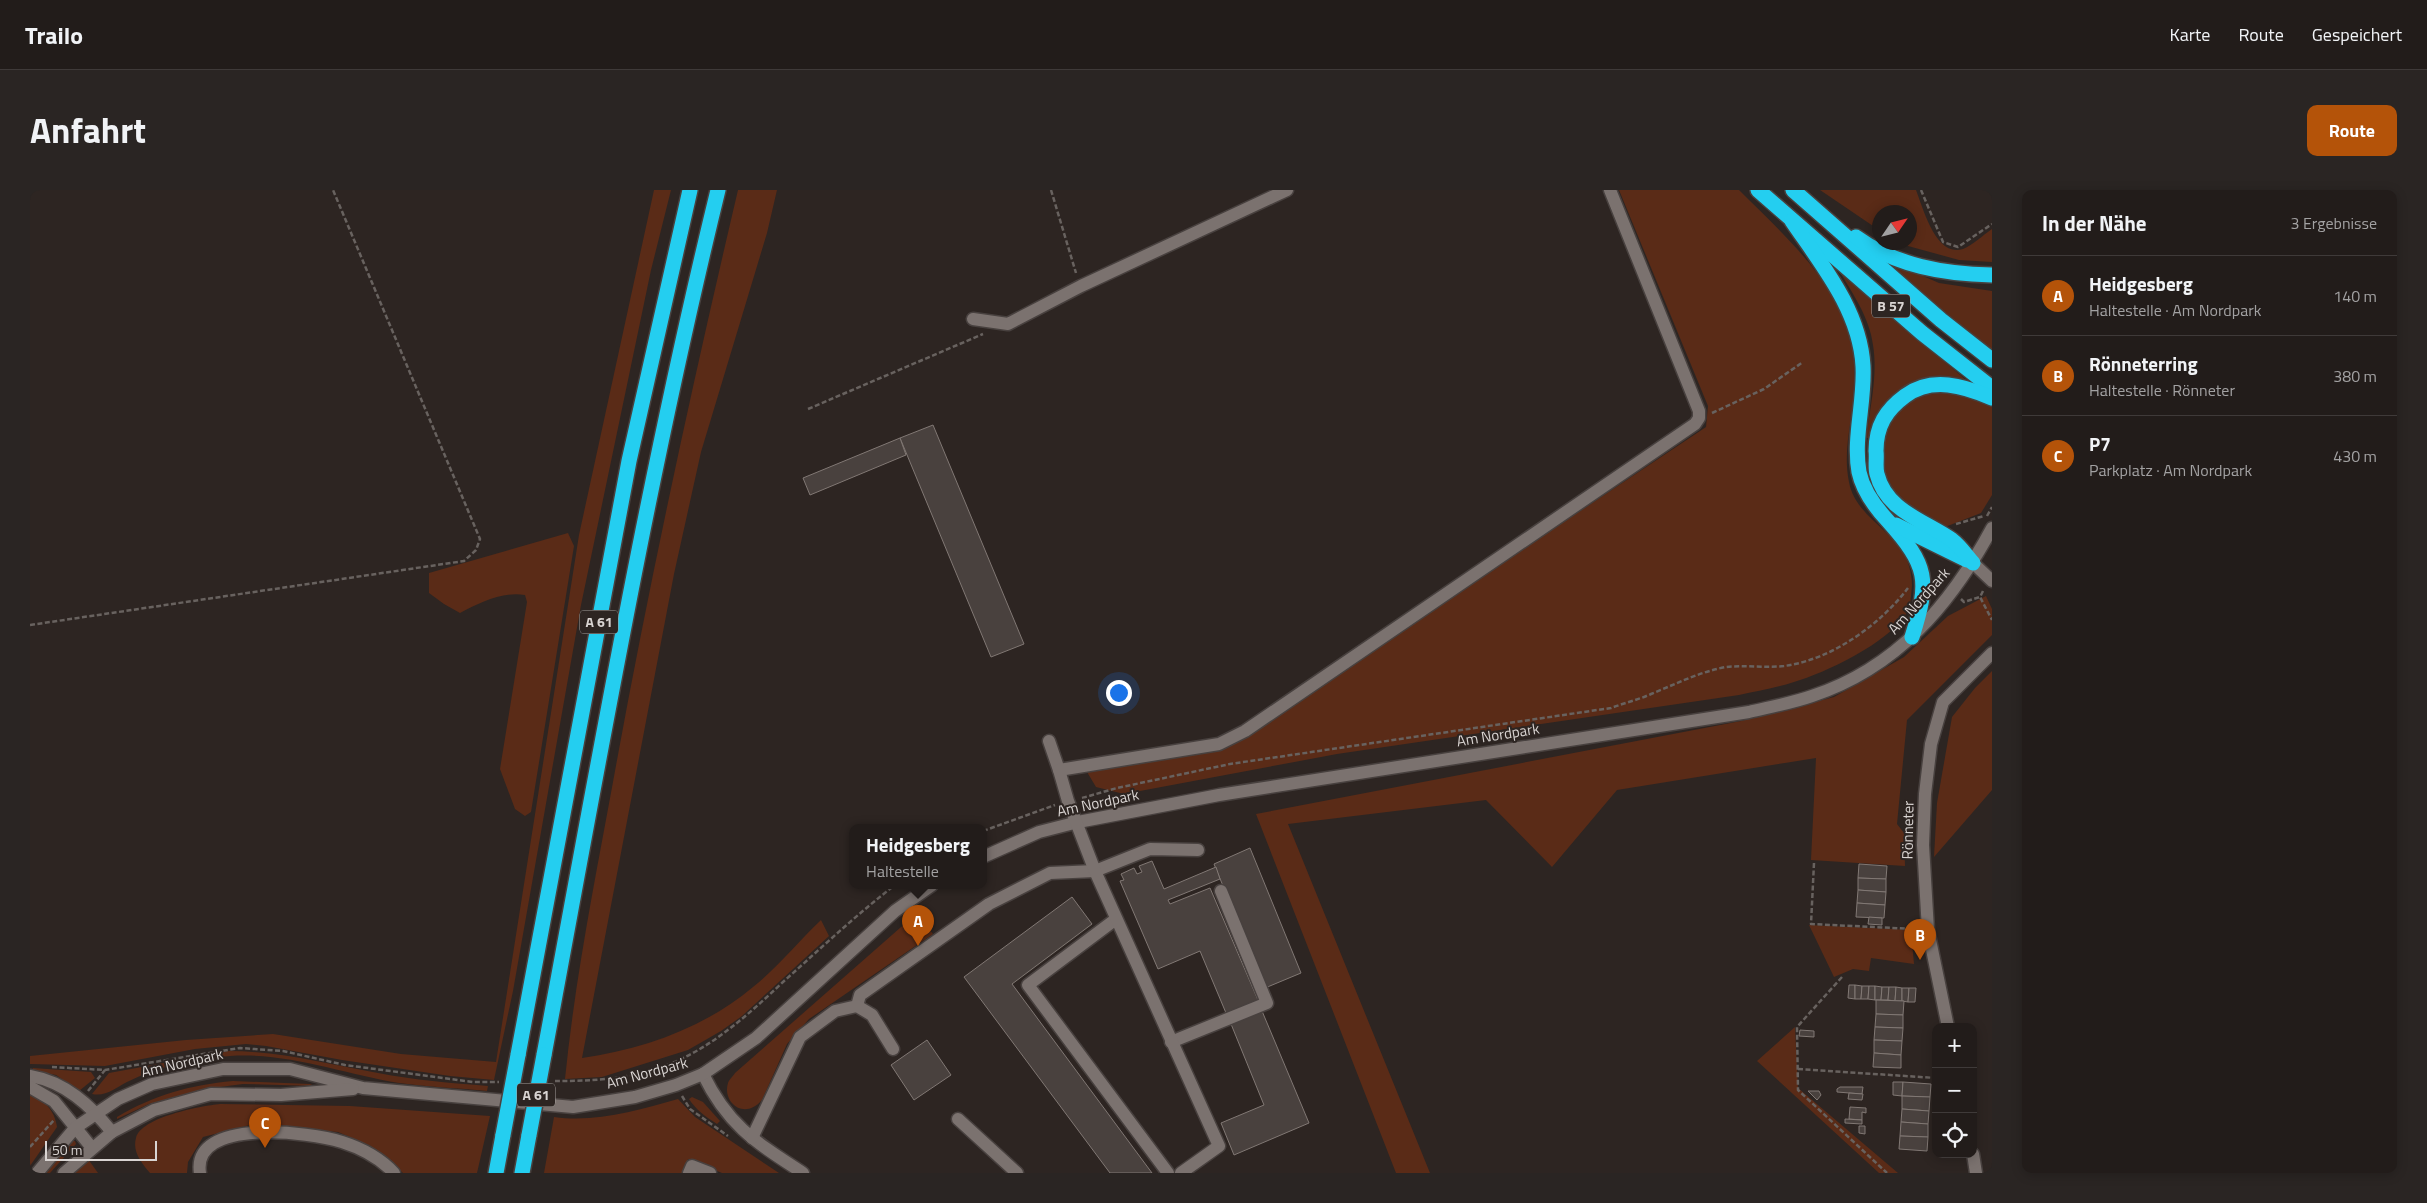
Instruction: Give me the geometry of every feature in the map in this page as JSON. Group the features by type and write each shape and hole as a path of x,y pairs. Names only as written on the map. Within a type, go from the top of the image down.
{"highway":[{"name":"A 61","path":"496,1173 629,461 690,190"},
{"name":"A 61","path":"522,1173 642,536 690,304 718,190"},
{"name":"B 57","path":"1758,190 1922,333 1992,388"},
{"name":"B 57","path":"1798,195 1941,320 1992,360"},
{"path":"1798,195 1860,240 1908,263 1952,274 1992,275"},
{"path":"1792,221 1832,278 1852,319 1860,344 1863,366 1858,452 1860,473 1875,508 1913,552 1922,569 1924,579 1920,613 1912,638"},
{"path":"1973,563 1950,539 1900,509 1886,493 1877,474 1876,444 1881,424 1890,408 1922,387 1947,384 1958,385 1992,398"},
{"path":"1887,520 1973,563"}],"street":[{"path":"973,319 1008,324 1081,286 1287,190"},
{"path":"1059,770 1219,744 1245,731 1690,430 1699,418 1699,411 1610,190"},
{"name":"Am Nordpark","path":"987,855 1039,832 1078,822 1219,795 1749,712 1812,696 1846,682 1879,664 1912,638 1954,592 1973,563 1992,528"},
{"path":"1973,563 1991,580"},
{"name":"Rönneter","path":"1947,1023 1928,930 1923,845 1925,794 1936,721 1943,702 1992,653"},
{"path":"1049,740 1068,801 1078,822 1095,871 1219,1146 1180,1173"},
{"path":"857,1006 860,995 989,904 1050,873 1095,871 1150,849 1198,850"},
{"name":"Am Nordpark","path":"37,1173 75,1128 96,1112 118,1099 152,1084 223,1069 290,1069 363,1088 573,1108 635,1097 676,1086 703,1074 756,1038 895,911 926,889"},
{"path":"1171,1042 1267,1003 1221,891"},
{"path":"1116,919 1028,985 1168,1173"},
{"path":"752,1138 800,1037 835,1011 857,1006 872,1015 894,1049"},
{"path":"703,1074 720,1106 735,1124 803,1173"},
{"path":"30,1076 47,1079 80,1099 96,1112 112,1132"},
{"path":"30,1087 54,1101 92,1148"},
{"name":"Am Nordpark","path":"64,1173 112,1132 154,1110 210,1094 281,1095 363,1088"},
{"path":"958,1119 1017,1173"},
{"path":"200,1173 199,1166 209,1146 218,1140 254,1132 339,1141 376,1158 394,1173"},
{"path":"1974,1158 1976,1173"},
{"path":"690,1173 692,1166 710,1173"}],"path":[{"path":"30,625 464,561 476,550 480,538 333,190"},
{"path":"1051,190 1081,286"},
{"path":"1921,190 1943,242 1958,247 1992,224"},
{"path":"808,409 1008,324"},
{"path":"1699,418 1731,406 1764,388 1803,362"},
{"path":"1950,539 1956,524 1987,516 1992,507"},
{"path":"987,830 1068,801 1117,788 1230,764 1611,708 1649,695 1690,677 1727,668 1784,666 1828,652 1871,625 1894,606 1910,585 1924,579"},
{"path":"1954,592 1964,602 1980,597 1991,580"},
{"path":"1980,597 1992,620"},
{"path":"1814,863 1811,924 1928,930"},
{"path":"547,1081 603,1081 670,1064 701,1048 740,1022 863,910 889,889"},
{"path":"1842,977 1797,1027 1798,1090 1888,1173"},
{"path":"49,1067 105,1070 240,1048 283,1051 345,1065 453,1079 501,1082"},
{"path":"1798,1069 1932,1078"},
{"path":"80,1099 105,1070"},
{"path":"30,1147 62,1111"}],"shaded area":[{"path":"654,190 671,190 651,270 581,605 513,991 494,1080 450,1076 246,1044 195,1049 105,1066 30,1064 30,1056 186,1040 273,1034 401,1054 496,1062 579,535"},
{"path":"738,190 777,190 767,233 701,452 674,574 582,1058 628,1049 672,1035 694,1025 734,1001 762,980 821,920 829,936 742,1016 721,1031 688,1050 602,1077 565,1079 574,1004 586,930 641,633 704,337"},
{"path":"1619,190 1739,190 1805,258 1832,296 1843,317 1851,339 1854,356 1853,396 1847,457 1849,482 1857,502 1863,510 1901,549 1906,557 1910,571 1912,585 1910,604 1908,611 1897,625 1871,646 1822,672 1773,688 1739,695 1337,754 1124,794 1096,787 1087,772 1193,754 1285,708 1706,427 1708,406"},
{"path":"1820,190 1916,190 1932,230 1945,246 1954,250 1963,249 1992,229 1992,262 1959,260 1917,248 1917,205 1872,205 1872,225"},
{"path":"1882,258 1939,283 1992,291 1992,351 1892,270"},
{"path":"1840,272 1966,380 1937,380 1918,385 1872,438 1866,438 1875,368 1871,335 1860,307"},
{"path":"1939,388 1982,400 1992,406 1992,495 1981,513 1945,527 1899,500 1882,468 1882,450 1885,436 1894,416 1911,399"},
{"path":"568,533 574,546 531,812 525,816 515,809 500,769 527,602 525,595 500,596 460,613 429,593 429,573"},
{"path":"1986,596 1992,609 1992,635 1907,720 1897,824 1904,833 1905,866 1811,860 1816,758 1617,790 1552,867 1486,800 1288,824 1430,1173 1396,1173 1256,814 1741,721 1834,697 1904,657 1948,616"},
{"path":"1992,671 1992,790 1934,857 1937,803 1952,717 1975,688"},
{"path":"917,913 933,934 809,1019 787,1044 762,1100 755,1106 742,1109 731,1102 727,1090 729,1082 735,1073"},
{"path":"1809,925 1911,930 1914,964 1871,958 1869,971 1853,969 1834,977"},
{"path":"1795,1027 1798,1088 1898,1173 1879,1173 1757,1061"},
{"path":"229,1051 267,1053 405,1078 488,1086 487,1091 399,1083 294,1060 273,1057 230,1056 191,1061 164,1068 139,1076 106,1093 92,1094 109,1073"},
{"path":"33,1068 91,1072 95,1078 79,1091 56,1075 32,1070"},
{"path":"233,1081 310,1084 315,1086 243,1084 204,1089 149,1104 117,1119 117,1117 131,1109 173,1092 202,1085"},
{"path":"30,1092 48,1106 54,1115 57,1127 30,1166"},
{"path":"692,1097 703,1102 720,1121 717,1124 701,1113 689,1099"},
{"path":"678,1099 695,1117 779,1173 722,1173 688,1159 685,1173 544,1173 554,1117 601,1117"},
{"path":"220,1104 350,1106 490,1116 477,1173 403,1173 371,1146 338,1132 254,1124 203,1137 188,1162 187,1173 150,1173 138,1157 135,1148 136,1138 140,1131 149,1124 173,1114"},
{"path":"71,1141 75,1141 76,1144 50,1173 40,1173"},
{"path":"88,1159 98,1173 69,1173"}],"building":[{"path":"933,425 1024,644 991,657 900,438"},
{"path":"900,438 906,455 810,495 803,478"},
{"path":"1250,848 1301,973 1265,988 1214,864"},
{"path":"1152,861 1164,889 1216,867 1220,879 1168,900 1170,904 1210,888 1258,1000 1226,1013 1200,951 1158,969 1120,881 1124,880 1121,874 1134,868 1137,874 1142,872 1139,866"},
{"path":"1859,864 1887,866 1886,879 1858,878"},
{"path":"1858,878 1886,879 1886,892 1858,890"},
{"path":"1858,890 1886,892 1885,905 1857,903"},
{"path":"1072,897 1092,924 1012,984 1152,1173 1110,1173 964,977"},
{"path":"1857,903 1885,905 1884,918 1856,917"},
{"path":"1869,917 1882,918 1882,925 1868,924"},
{"path":"1849,985 1855,985 1855,999 1848,998"},
{"path":"1855,985 1862,986 1861,999 1855,999"},
{"path":"1862,986 1869,986 1868,999 1861,999"},
{"path":"1869,986 1875,986 1875,1000 1868,999"},
{"path":"1875,986 1882,987 1881,1000 1875,1000"},
{"path":"1882,987 1889,987 1888,1000 1881,1000"},
{"path":"1889,987 1896,987 1895,1001 1888,1000"},
{"path":"1896,987 1902,988 1902,1001 1895,1001"},
{"path":"1902,988 1909,988 1908,1002 1902,1001"},
{"path":"1909,988 1916,988 1915,1002 1908,1002"},
{"path":"1876,1000 1904,1001 1903,1015 1876,1014"},
{"path":"1262,1011 1309,1123 1234,1155 1221,1123 1264,1105 1231,1024"},
{"path":"1876,1014 1903,1015 1903,1028 1875,1027"},
{"path":"1875,1027 1903,1028 1902,1041 1874,1040"},
{"path":"1800,1030 1814,1031 1814,1037 1799,1036"},
{"path":"927,1040 951,1075 914,1100 891,1065"},
{"path":"1874,1040 1902,1041 1901,1055 1874,1053"},
{"path":"1874,1053 1901,1055 1901,1068 1873,1067"},
{"path":"1893,1082 1903,1082 1902,1096 1893,1095"},
{"path":"1903,1082 1931,1084 1930,1097 1902,1096"},
{"path":"1840,1087 1863,1087 1862,1094 1837,1092 1837,1089"},
{"path":"1808,1091 1819,1091 1821,1095 1817,1100"},
{"path":"1849,1093 1863,1094 1862,1100 1848,1099"},
{"path":"1902,1096 1930,1097 1929,1111 1902,1109"},
{"path":"1850,1107 1866,1108 1866,1113 1862,1112 1862,1120 1849,1119"},
{"path":"1902,1109 1929,1111 1928,1124 1901,1122"},
{"path":"1845,1119 1862,1120 1862,1124 1845,1123"},
{"path":"1901,1122 1928,1124 1928,1137 1900,1136"},
{"path":"1859,1126 1865,1126 1865,1134 1859,1133"},
{"path":"1900,1136 1928,1137 1927,1151 1899,1149"}],"place":[{"name":"Heidgesberg","path":"918,946"},
{"name":"Rönneterring","path":"1920,960"},
{"name":"P7","path":"265,1148"}]}
